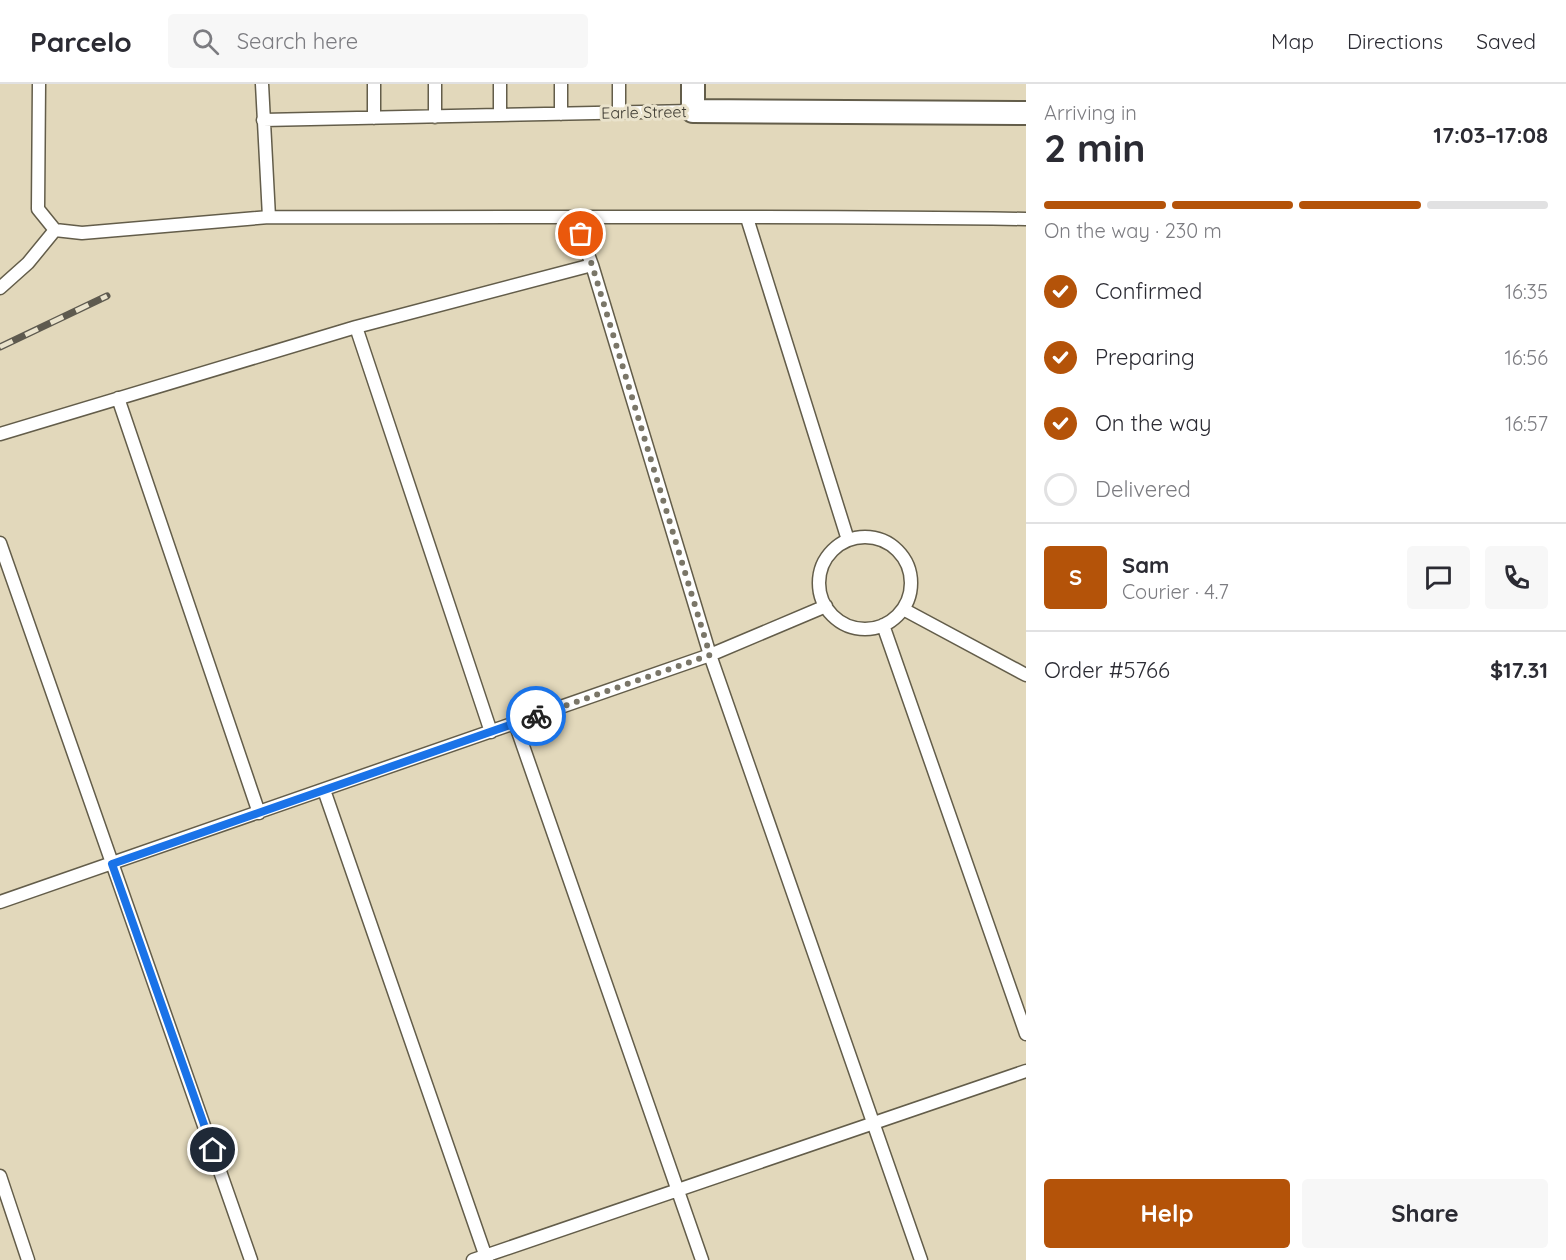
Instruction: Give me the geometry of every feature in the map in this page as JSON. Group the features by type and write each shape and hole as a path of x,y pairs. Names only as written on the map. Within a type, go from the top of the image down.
{"street":[{"path":"693,84 693,111"},
{"name":"Earle Street","path":"693,111 1026,113"}],"lane":[{"path":"39,84 38,209 55,230 82,233 269,217 575,219 857,216 1026,219"},
{"path":"262,84 269,217"},
{"path":"374,84 374,118"},
{"path":"435,84 435,117"},
{"path":"500,84 500,115"},
{"path":"561,84 561,114"},
{"path":"619,84 619,112"},
{"name":"Earle Street","path":"263,120 693,111"},
{"path":"747,218 848,540"},
{"path":"575,219 592,265 710,655 921,1260"},
{"path":"0,288 28,263 55,230"},
{"path":"0,434 356,327 592,265"},
{"path":"356,327 491,732"},
{"path":"118,398 259,813"},
{"path":"874,537 886,541 897,549 910,571 909,597 903,609 883,625 857,628 844,624 826,606 821,594 819,581 828,556 848,540 874,537"},
{"path":"0,543 251,1260"},
{"path":"0,902 710,655 826,606"},
{"path":"903,609 1026,675"},
{"path":"883,625 1026,1034"},
{"path":"515,723 702,1260"},
{"path":"324,790 487,1258"},
{"path":"473,1260 487,1258 1026,1071"},
{"path":"0,1176 28,1260"}],"shaded area":[{"path":"0,84 1026,84 1026,1260 0,1260"}],"railway":[{"path":"0,347 107,296"}],"way so far":[{"path":"536,716 710,655 581,234"}],"route":[{"path":"213,1150 112,864 536,716"}]}
